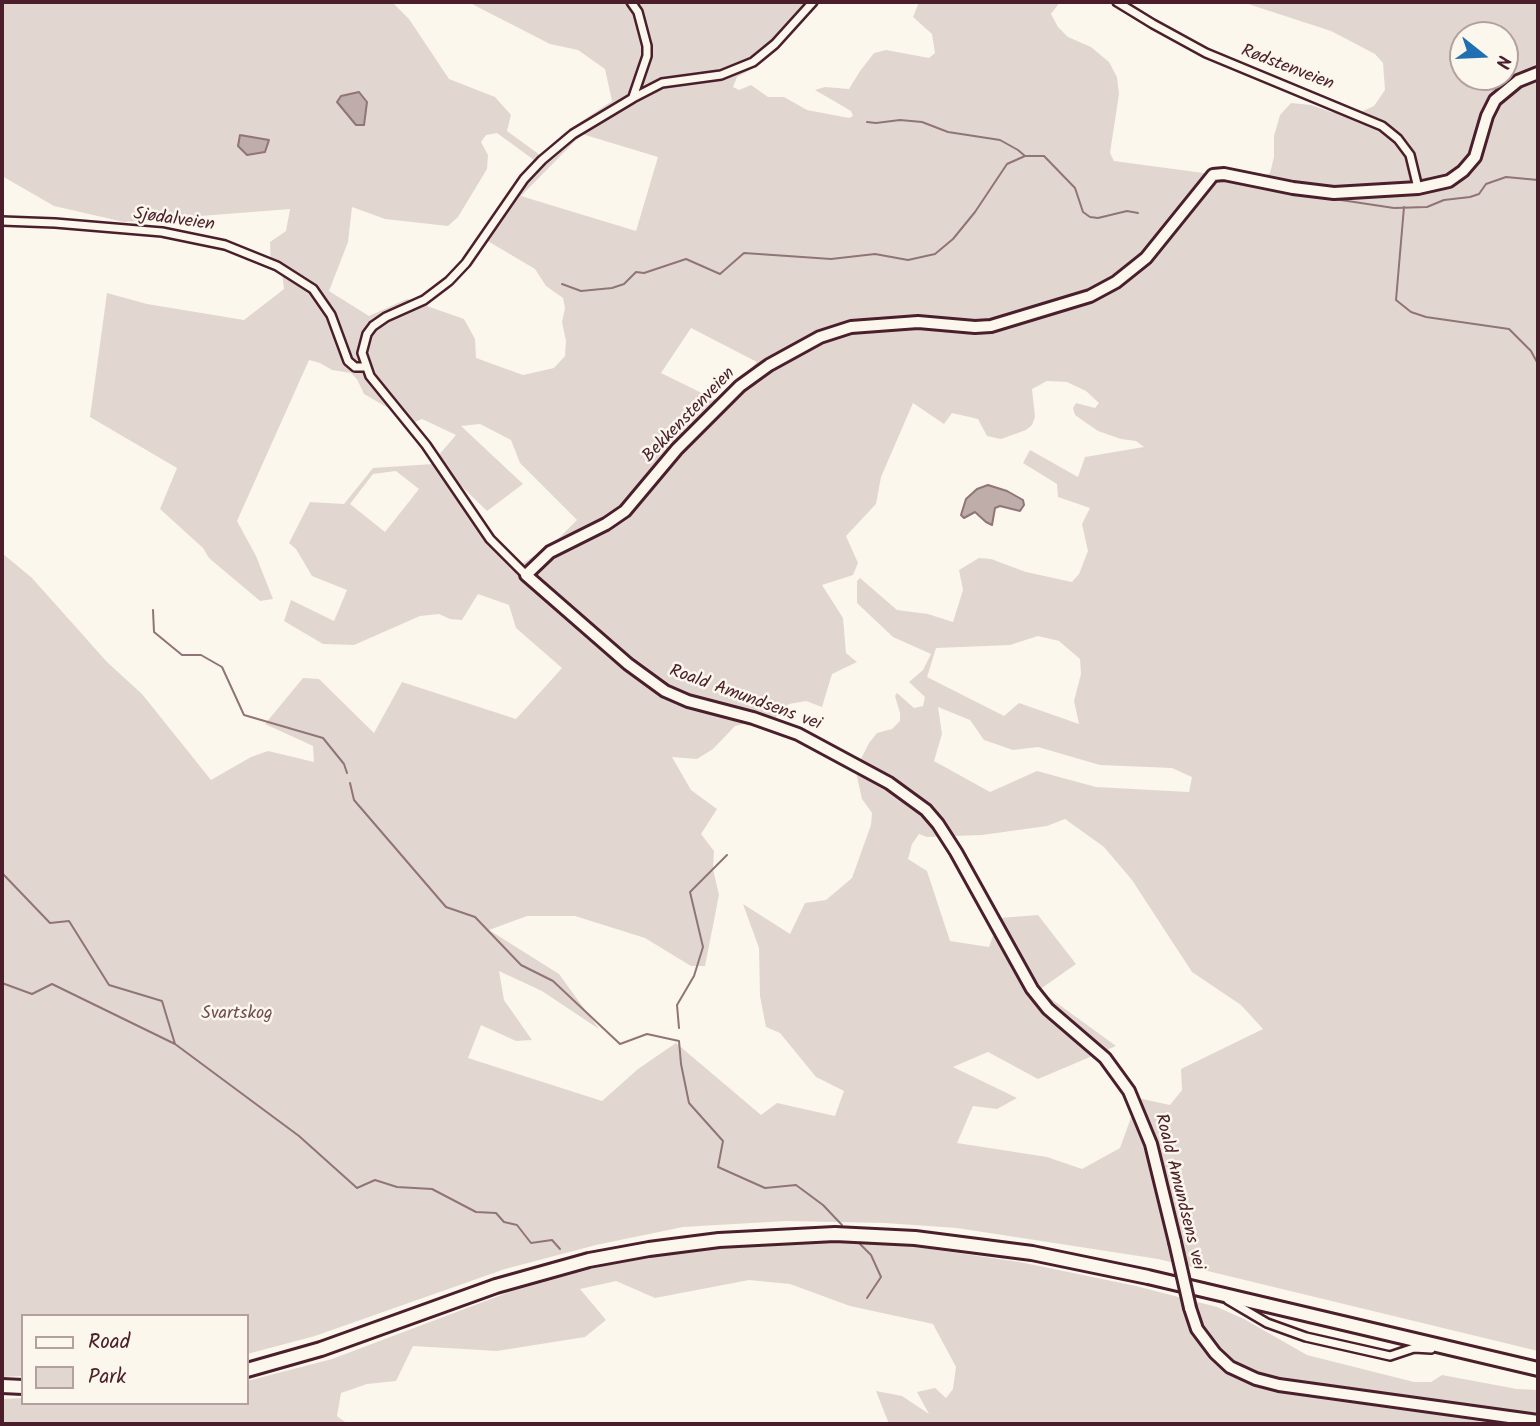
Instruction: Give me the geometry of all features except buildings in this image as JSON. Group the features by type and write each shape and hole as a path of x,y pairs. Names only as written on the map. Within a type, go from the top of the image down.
{"highway":[{"path":"248,1364 317,1344 493,1280 587,1255 718,1233 834,1228 925,1233 1043,1249 1538,1362"},
{"path":"248,1370 321,1349 459,1298 548,1271 622,1254 719,1240 835,1234 960,1242 1043,1255 1538,1369"},
{"path":"2,1386 21,1387"},
{"path":"2,1392 21,1393"}],"main road":[{"name":"Bekkenstenveien","path":"526,575 550,552 607,524 625,511 677,449 740,386 769,365 832,332 851,327 918,322 991,326 1090,296 1116,282 1146,258 1213,175 1224,174 1322,192 1418,188 1449,181 1463,171 1478,149 1487,116 1496,100 1518,81 1538,73"},
{"name":"Roald Amundsens vei","path":"526,575 628,664 665,691 688,701 753,718 798,734 889,783 926,810 956,852 1032,989 1048,1009 1105,1058 1126,1084 1140,1112 1151,1144 1197,1329 1215,1353 1230,1367 1256,1379 1279,1385 1538,1421"}],"street":[{"path":"631,2 642,24 648,46 633,98"},
{"path":"366,367 363,345 373,326 386,317 416,305 441,288 466,263 516,189 539,162 573,134 633,98 669,81 721,75 753,62 775,44 813,2"},
{"name":"Rødstenveien","path":"1117,2 1216,57 1382,126 1398,139 1410,155 1418,188"},
{"name":"Sjødalveien","path":"2,221 162,232 225,245 277,266 313,289 331,315 348,361 355,367 366,367"},
{"name":"Roald Amundsens vei","path":"366,367 370,376 426,445 490,539 526,575"},
{"path":"1212,1292 1267,1323 1306,1337 1390,1356 1414,1348 1465,1352"}],"green space":[{"name":"Svartskog","path":"2,2 392,2 409,19 449,79 495,97 511,115 507,131 540,155 564,133 612,101 605,69 578,50 550,44 468,2 819,2 777,47 754,68 737,77 733,87 739,90 751,85 768,97 784,97 807,110 849,118 853,116 851,111 815,90 825,87 849,89 874,53 886,50 929,58 935,53 932,34 913,17 919,2 1060,2 1051,14 1058,27 1068,37 1091,47 1109,62 1117,77 1119,94 1110,153 1114,161 1256,180 1270,173 1274,157 1274,136 1280,115 1291,103 1354,115 1374,106 1385,90 1383,63 1375,54 1331,31 1242,2 1538,2 1538,1351 1158,1259 957,1228 786,1221 683,1227 596,1245 505,1269 315,1336 248,1354 248,1314 21,1314 21,1376 2,1377 2,553 32,578 107,662 142,694 211,780 251,757 268,751 314,762 313,746 265,724 303,678 319,679 374,733 402,682 516,719 562,668 516,628 509,605 478,594 462,620 439,614 420,616 354,645 323,644 284,621 291,600 334,621 347,590 312,576 296,549 289,543 310,502 344,504 373,468 433,464 397,413 364,394 351,373 332,370 309,360 237,521 256,556 273,599 260,601 209,558 203,548 160,509 177,468 90,417 107,293 147,304 244,320 284,289 282,273 271,268 270,242 286,231 290,209 124,222 54,206 2,176","holes":["497,133 534,160 481,237 535,269 546,286 563,298 565,308 562,322 566,341 565,356 554,368 523,375 476,358 475,339 464,319 407,299 369,316 329,291 348,242 352,207 385,219 448,226 458,217 487,169 488,155 481,142 486,135","582,134 658,157 636,231 521,196","691,328 757,362 718,401 661,373","1047,381 1067,382 1086,391 1099,403 1095,408 1076,403 1073,408 1075,415 1098,431 1136,441 1144,447 1085,457 1078,477 1030,450 1023,463 1057,484 1058,497 1090,508 1082,524 1088,551 1079,574 1072,582 979,558 959,570 963,590 953,622 928,614 897,610 860,578 857,581 857,603 893,637 931,654 923,670 909,682 925,697 923,706 914,708 897,693 895,696 900,721 892,729 877,733 861,759 775,718 789,704 806,701 822,707 832,674 857,662 846,653 843,618 822,585 853,575 858,563 846,536 876,504 881,477 913,403 944,424 952,413 978,419 987,436 1001,439 1032,425 1035,417 1032,389","422,419 456,435 438,456 415,422","480,424 511,440 520,463 577,520 557,540 522,564 494,540 451,476 487,511 523,484 461,426","396,471 419,489 385,532 350,504 373,474","1038,636 1059,641 1080,659 1081,674 1074,701 1079,724 1019,703 1004,716 927,677 936,648 1010,645","938,707 970,720 984,740 1013,750 1038,747 1100,765 1172,768 1192,777 1189,792 1096,787 1037,771 990,792 934,761 942,734","748,723 788,735 848,765 856,772 862,799 872,813 871,825 852,878 826,900 805,903 790,934 743,904 759,948 760,996 766,1027 780,1033 816,1077 844,1091 835,1116 777,1103 761,1115 676,1043 638,1069 602,1101 468,1058 481,1025 516,1041 532,1040 504,1000 499,971 542,991 599,1029 559,974 489,930 527,916 575,916 645,938 691,966 705,966 719,895 713,869 714,851 701,834 717,809 691,790 672,757 697,759 713,749 735,726","1065,819 1104,847 1132,880 1192,972 1241,1005 1263,1029 1181,1069 1182,1090 1170,1105 1138,1098 1120,1148 1082,1169 1047,1157 957,1143 973,1106 997,1109 1017,1098 953,1067 988,1052 1038,1079 1116,1046 1039,990 1076,964 1038,915 999,918 989,947 950,941 927,871 908,859 912,844 919,834 927,837 982,835 1047,826"]},
{"path":"787,1242 882,1242 1020,1262 1136,1286 1217,1307 1244,1319 1307,1355 1414,1382 1431,1382 1442,1375 1517,1389 1538,1390 1538,1424 889,1424 876,1391 902,1396 929,1414 917,1392 935,1388 946,1398 953,1389 956,1367 933,1324 850,1306 790,1284 749,1280 655,1298 616,1281 580,1289 606,1320 585,1337 497,1351 413,1346 396,1381 367,1384 341,1393 337,1416 348,1424 2,1424 2,1399 21,1398 21,1405 248,1405 248,1381 332,1359 512,1291 602,1266 689,1249"}],"shaded area":[{"path":"359,92 367,102 364,125 356,125 337,102 341,96"},
{"path":"240,135 269,140 265,152 247,155 238,146"},
{"path":"988,485 1023,500 1024,505 1020,511 1000,506 995,508 992,525 975,512 964,518 961,515 966,499 977,489"}],"waterway":[{"path":"867,122 922,122 948,132 1000,140 1025,156"},
{"path":"562,284 581,291 612,288 624,284 636,272 644,273 686,259 720,274 744,253 831,259 875,254 908,260 935,254 953,239 975,212 1007,164 1025,156 1044,156 1075,188 1083,212 1090,217 1098,218 1127,211 1138,213"},
{"path":"1321,197 1394,208 1427,207 1444,200 1479,194 1486,184 1506,177 1538,180"},
{"path":"1404,207 1396,300 1411,312 1426,317 1509,329 1531,351 1538,364"},
{"path":"153,610 154,632 182,655 201,655 222,667 244,715 323,738 344,764 347,773"},
{"path":"350,783 354,800 446,907 475,917 521,965 553,981 620,1044 647,1034 679,1041 689,1103 723,1141 718,1167 765,1188 796,1185 823,1205 842,1225"},
{"path":"679,1028 677,1005 694,976 703,947 690,892 727,855"},
{"path":"2,873 50,923 69,921 109,985 162,1001 175,1044 299,1136 357,1188 375,1180 397,1187 432,1189 476,1212 496,1213 504,1222 517,1225 531,1243 552,1240 560,1249"},
{"path":"2,983 32,994 52,984 175,1044"},
{"path":"857,1241 871,1255 881,1277 867,1298"}]}
